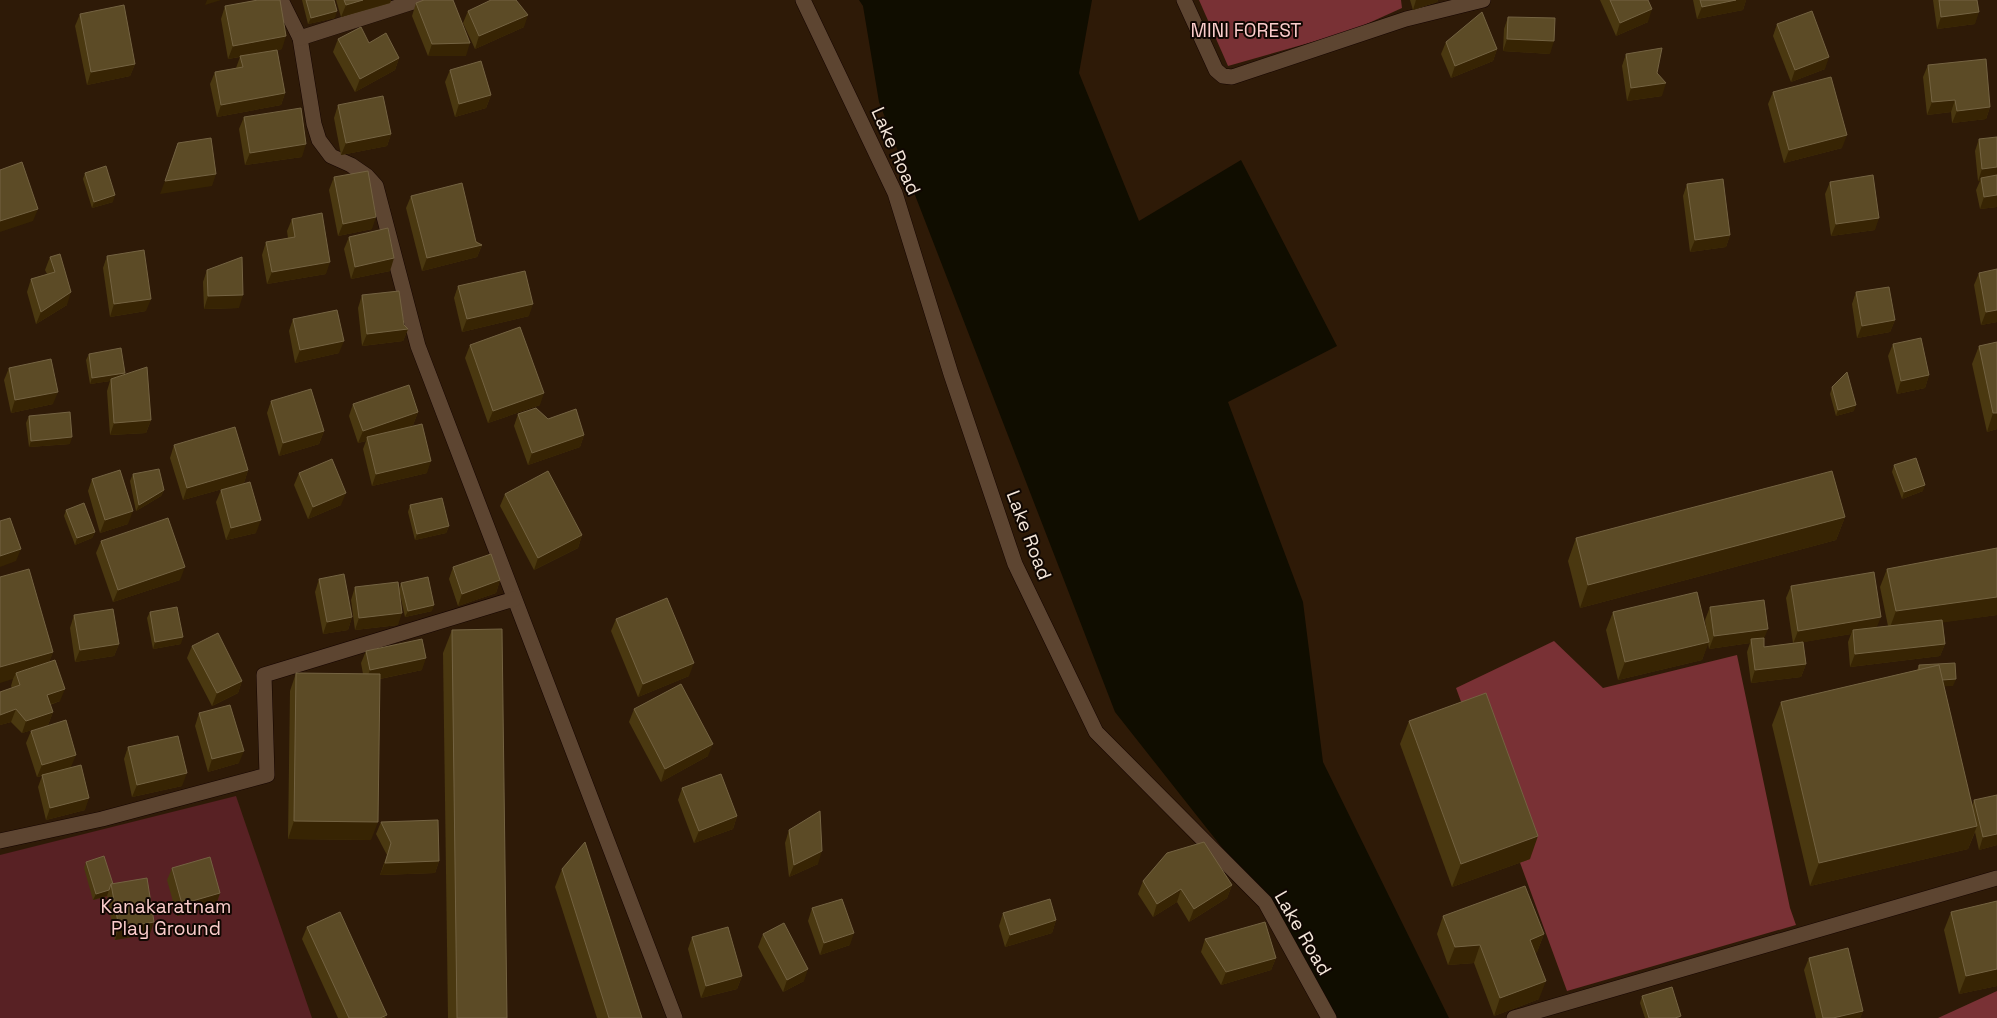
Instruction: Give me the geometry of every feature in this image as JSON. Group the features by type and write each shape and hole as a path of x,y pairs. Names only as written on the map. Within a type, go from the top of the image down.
{"street":[{"path":"282,0 300,38 314,124 319,140 331,156 351,165 368,176 376,186 418,346 674,1018"},
{"path":"300,38 419,0"},
{"name":"Lake Road","path":"803,0 895,193 951,374 1015,564 1096,732 1265,902 1329,1018"},
{"path":"1184,0 1216,70 1223,76 1232,77 1406,19 1483,0"},
{"path":"0,841 102,819 267,775 264,675 514,599"},
{"path":"1514,1018 1997,878"}],"green space":[{"name":"MINI FOREST","path":"1199,0 1401,0 1402,8 1351,31 1228,66"},
{"path":"1554,641 1603,688 1737,655 1790,908 1796,925 1567,991 1456,688"},
{"name":"Kanakaratnam Play Ground","path":"236,796 312,1018 0,1018 0,855"},
{"path":"1997,991 1997,1018 1938,1018"}],"shaded area":[{"path":"859,0 1092,0 1079,73 1139,221 1241,160 1337,346 1228,402 1303,602 1323,762 1449,1018 1329,1018 1265,902 1115,712 879,102 863,6"}],"building":[{"path":"258,0 280,0 286,36 233,46 225,6"},
{"path":"306,0 334,0 337,11 311,18"},
{"path":"344,0 363,0 346,5"},
{"path":"424,0 453,0 470,43 432,44 416,3"},
{"path":"491,0 516,0 528,15 479,36 468,11"},
{"path":"1610,0 1648,0 1652,9 1620,23"},
{"path":"1700,0 1736,0 1702,7"},
{"path":"1939,0 1977,0 1979,12 1941,17"},
{"path":"124,5 135,64 91,72 80,14"},
{"path":"1812,11 1829,57 1795,70 1777,24"},
{"path":"1482,12 1497,49 1455,66 1446,42"},
{"path":"1508,17 1555,18 1554,41 1507,39"},
{"path":"361,27 369,43 386,33 399,58 360,79 338,39"},
{"path":"1662,48 1657,73 1666,83 1631,88 1626,54"},
{"path":"277,50 285,93 221,105 215,72 243,67 240,56"},
{"path":"1986,59 1990,107 1957,111 1955,100 1932,102 1928,65"},
{"path":"481,61 491,95 459,104 450,70"},
{"path":"1831,77 1847,135 1789,150 1773,92"},
{"path":"383,96 391,134 346,143 338,105"},
{"path":"301,108 306,144 250,153 244,117"},
{"path":"1997,137 1997,167 1982,169 1979,139"},
{"path":"211,138 216,174 165,181 178,143"},
{"path":"22,162 38,209 0,221 0,170"},
{"path":"106,166 115,195 94,202 85,173"},
{"path":"368,171 376,217 343,224 334,177"},
{"path":"1873,175 1879,218 1836,224 1830,182"},
{"path":"1997,175 1997,195 1984,197 1981,178"},
{"path":"1723,179 1730,235 1695,240 1687,184"},
{"path":"462,183 476,242 482,245 427,258 411,196"},
{"path":"322,213 330,262 272,272 266,242 295,237 292,219"},
{"path":"388,228 394,258 355,267 349,237"},
{"path":"144,250 151,299 114,304 107,256"},
{"path":"60,254 71,292 41,312 31,279 55,272 50,257"},
{"path":"242,257 243,295 208,296 207,270"},
{"path":"1997,269 1997,310 1986,312 1979,273"},
{"path":"525,271 533,304 467,319 458,286"},
{"path":"1889,287 1895,320 1862,326 1856,292"},
{"path":"399,291 404,325 408,329 367,334 362,295"},
{"path":"337,310 344,341 300,350 293,319"},
{"path":"520,327 544,393 493,411 470,345"},
{"path":"1921,338 1929,375 1901,381 1893,344"},
{"path":"1997,342 1997,413 1993,413 1979,346"},
{"path":"121,348 125,373 92,378 89,354"},
{"path":"51,359 58,392 15,400 9,368"},
{"path":"147,367 151,420 114,423 111,379"},
{"path":"1847,372 1856,405 1838,410 1832,387"},
{"path":"409,385 418,412 363,431 353,404"},
{"path":"311,389 324,431 283,443 271,401"},
{"path":"536,408 548,419 576,409 584,435 532,453 518,414"},
{"path":"70,412 72,437 31,441 29,416"},
{"path":"422,424 431,461 376,474 367,437"},
{"path":"235,427 248,470 187,488 174,445"},
{"path":"1916,458 1925,485 1904,492 1894,465"},
{"path":"332,459 346,493 313,507 299,473"},
{"path":"159,469 164,490 139,505 133,474"},
{"path":"120,470 133,511 105,520 92,479"},
{"path":"548,471 582,535 538,558 505,494"},
{"path":"1832,471 1845,517 1588,585 1576,538"},
{"path":"250,482 261,520 231,528 221,490"},
{"path":"442,498 449,526 417,534 410,505"},
{"path":"84,503 95,532 77,538 66,510"},
{"path":"10,518 21,549 0,556 0,521"},
{"path":"168,518 185,567 118,590 101,541"},
{"path":"1997,548 1997,597 1896,611 1887,569"},
{"path":"491,554 500,580 462,594 453,567"},
{"path":"29,569 53,652 0,667 0,577"},
{"path":"1874,572 1881,617 1798,631 1791,586"},
{"path":"344,574 352,617 327,622 319,579"},
{"path":"428,577 434,605 408,611 401,583"},
{"path":"398,582 402,613 359,618 355,587"},
{"path":"1697,592 1709,642 1625,662 1613,612"},
{"path":"667,598 694,663 643,684 616,619"},
{"path":"1764,600 1768,629 1714,636 1710,607"},
{"path":"177,607 183,637 155,642 150,612"},
{"path":"113,609 119,644 80,650 74,615"},
{"path":"1942,620 1945,644 1855,654 1853,630"},
{"path":"502,629 507,1018 457,1018 452,630"},
{"path":"218,633 242,681 217,693 192,646"},
{"path":"1764,638 1764,647 1803,642 1806,664 1755,670 1751,639"},
{"path":"422,639 426,658 370,670 366,651"},
{"path":"55,660 65,689 47,695 53,712 26,721 16,709 0,715 0,692 20,685 16,673"},
{"path":"1955,663 1956,679 1942,680 1939,665 1919,670 1919,665"},
{"path":"1939,665 1977,826 1819,863 1781,702"},
{"path":"296,673 380,674 378,822 294,821"},
{"path":"681,684 713,744 665,769 634,709"},
{"path":"1486,693 1538,836 1461,864 1409,721"},
{"path":"230,705 244,751 212,759 199,713"},
{"path":"66,720 76,755 42,765 31,731"},
{"path":"178,736 187,773 137,785 128,747"},
{"path":"81,765 89,798 50,808 42,775"},
{"path":"721,774 737,816 699,831 682,788"},
{"path":"1997,795 1997,834 1983,837 1974,800"},
{"path":"820,811 822,851 794,865 789,830"},
{"path":"438,820 439,861 385,863 391,843 381,822"},
{"path":"585,842 642,1018 609,1018 562,869"},
{"path":"1204,842 1232,885 1194,909 1181,889 1157,904 1143,881 1167,853"},
{"path":"104,856 113,884 111,884 109,890 96,894 86,862"},
{"path":"210,857 220,893 182,904 172,868"},
{"path":"147,878 154,922 119,928 111,884"},
{"path":"1525,886 1544,934 1530,940 1546,981 1500,998 1480,945 1455,947 1443,916"},
{"path":"842,899 854,933 824,943 812,908"},
{"path":"1050,899 1056,920 1010,935 1003,913"},
{"path":"1997,901 1997,969 1966,976 1951,912"},
{"path":"340,912 387,1015 380,1018 349,1018 307,927"},
{"path":"1265,922 1276,958 1226,972 1205,939"},
{"path":"784,923 808,969 787,980 763,934"},
{"path":"728,927 742,976 706,986 692,937"},
{"path":"1848,948 1863,1011 1833,1018 1823,1018 1809,958"},
{"path":"1672,987 1681,1016 1675,1018 1649,1018 1642,996"}]}
